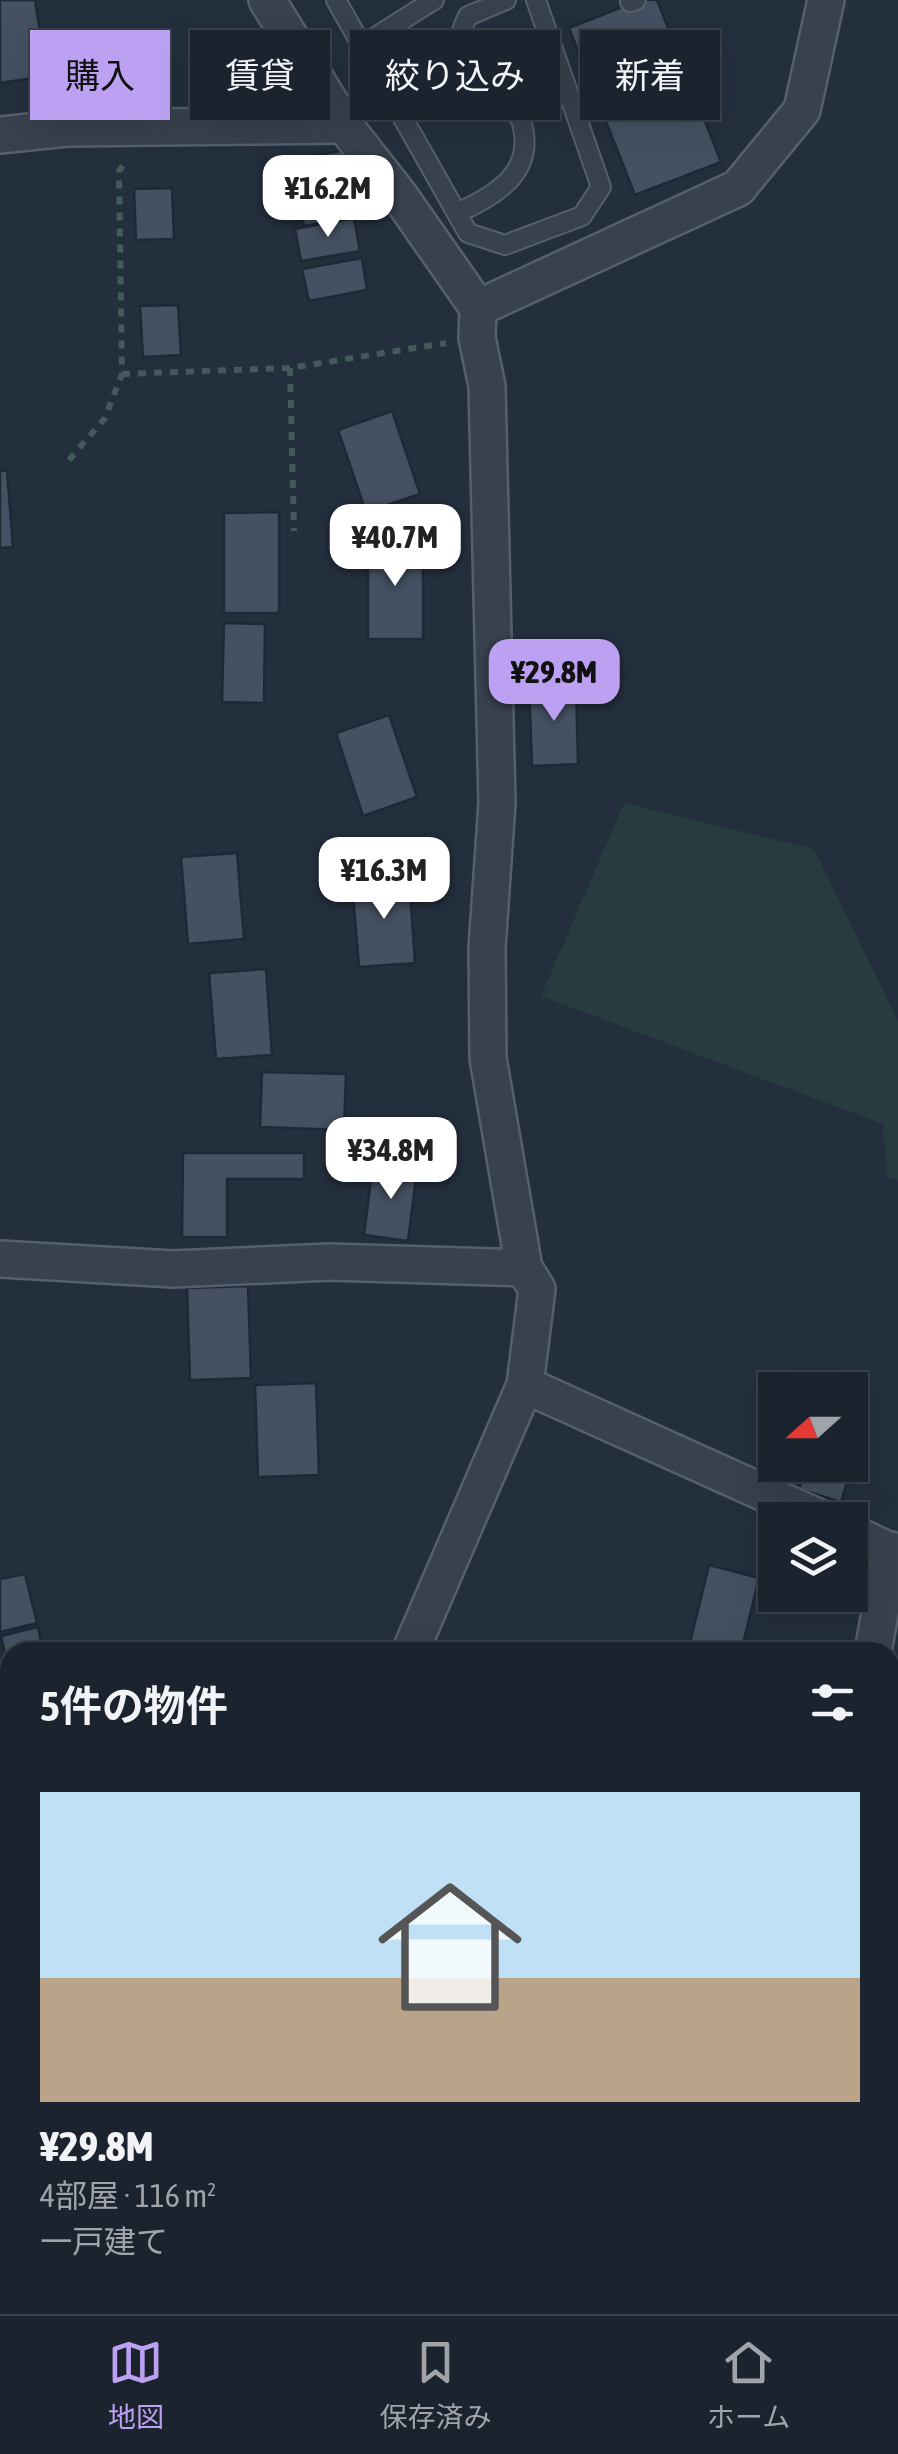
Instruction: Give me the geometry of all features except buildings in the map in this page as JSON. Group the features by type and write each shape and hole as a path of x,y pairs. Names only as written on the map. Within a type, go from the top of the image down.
{"street":[{"path":"268,0 344,125 399,195 477,323 486,386 497,803 486,948 488,1058 524,1268 537,1289 526,1385 414,1642"},
{"path":"477,323 738,188 802,110 826,0"},
{"path":"0,135 149,127 344,125"},
{"path":"0,1259 173,1269 330,1262 524,1268"},
{"path":"526,1385 784,1502"},
{"path":"868,1540 895,1552 876,1642"}],"lane":[{"path":"336,0 353,30"},
{"path":"387,30 434,0"},
{"path":"457,213 504,188 525,152 520,117 502,101 483,96 470,83 458,49 468,16 506,0"},
{"path":"404,120 468,233 505,245 582,216 600,187 536,0"}],"path":[{"path":"69,460 105,418 122,374 119,171 149,127"},
{"path":"122,374 290,368 477,323"},
{"path":"290,368 294,532"}],"green space":[{"path":"624,803 814,849 898,1021 898,1181 887,1177 883,1124 541,996"}]}
